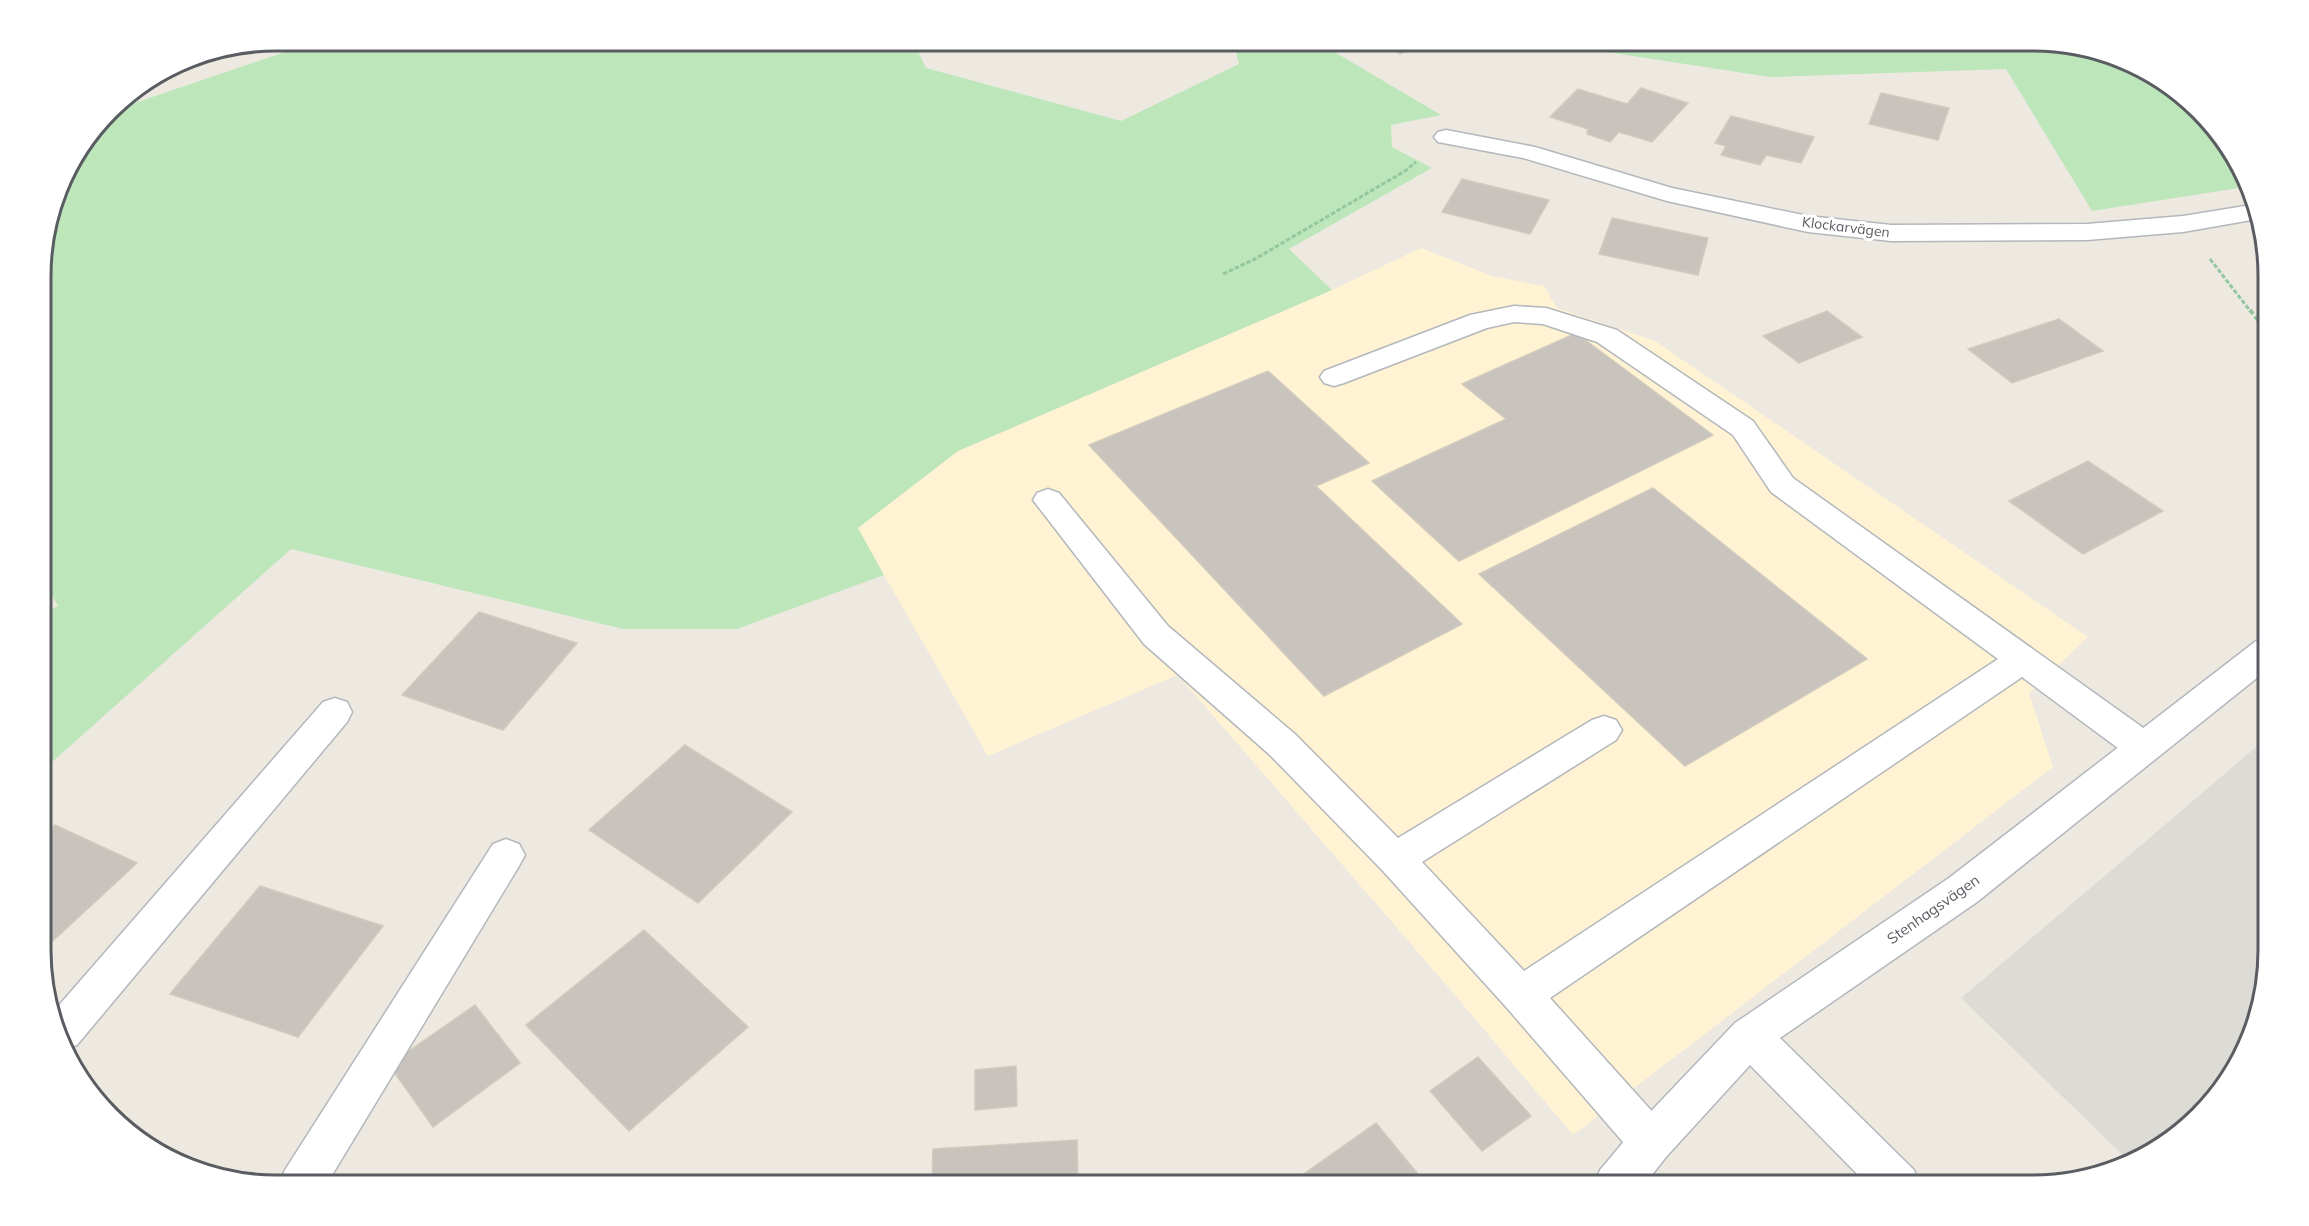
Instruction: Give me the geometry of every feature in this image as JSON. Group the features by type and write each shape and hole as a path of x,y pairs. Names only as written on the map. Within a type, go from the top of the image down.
{"street":[{"name":"Klockarvägen","path":"1446,137 1527,152 1667,194 1808,224 1891,233 2087,232 2183,224 2249,213"},
{"path":"1334,377 1480,321 1514,314 1546,316 1607,336 1743,428 1782,484 2143,747"},
{"path":"1048,501 1156,635 1283,745 1395,859 1521,995 1651,1142"},
{"name":"Stenhagsvägen","path":"1624,1175 1651,1142 1750,1036 1963,890 2258,658"},
{"path":"1521,995 2022,660"},
{"path":"65,1028 335,712"},
{"path":"1395,859 1604,730"},
{"path":"307,1175 506,855"},
{"path":"1750,1036 1888,1175"}],"path":[{"path":"1223,274 1256,259 1405,171 1446,137"},
{"path":"2183,224 2258,320"}],"shaded area":[{"path":"1421,248 1492,276 1544,286 1557,308 1655,341 2088,637 2029,693 2053,767 1573,1135 1178,675 988,756 857,528 958,451 1332,290"},
{"path":"2258,746 2258,965 2254,994 2241,1036 2228,1063 2212,1087 2170,1129 2124,1156 1961,998"}],"green space":[{"path":"288,51 918,51 926,68 1121,121 1239,64 1236,51 1333,51 1441,115 1391,125 1392,147 1432,168 1289,249 1332,290 958,451 858,528 884,575 737,629 623,629 291,549 51,763 51,610 58,606 51,594 51,261 55,232 74,176 97,139 131,104"},
{"path":"1600,51 2048,51 2077,55 2133,74 2170,97 2213,140 2228,163 2240,188 2092,211 2006,69 1770,77"}],"building":[{"path":"1641,88 1688,103 1652,142 1619,132 1610,142 1587,134 1588,129 1550,117 1578,89 1627,104"},
{"path":"1881,93 1949,108 1938,140 1869,124"},
{"path":"1731,116 1814,137 1801,163 1766,155 1760,165 1721,155 1726,146 1715,143"},
{"path":"1462,179 1549,200 1530,234 1442,212"},
{"path":"1612,218 1708,238 1698,275 1599,254"},
{"path":"1827,311 1862,337 1799,363 1763,336"},
{"path":"2059,319 2103,351 2012,383 1968,349"},
{"path":"1576,333 1713,435 1459,561 1372,481 1506,419 1462,384"},
{"path":"1268,371 1369,463 1316,486 1462,624 1324,696 1089,445"},
{"path":"2088,461 2163,511 2083,554 2009,501"},
{"path":"1653,488 1867,659 1685,766 1479,574"},
{"path":"479,612 577,643 503,730 402,695"},
{"path":"685,745 792,812 698,903 589,830"},
{"path":"55,825 137,863 51,943 51,828"},
{"path":"260,886 383,926 298,1037 170,994"},
{"path":"644,930 748,1027 629,1131 526,1025"},
{"path":"475,1005 520,1063 433,1127 389,1065"},
{"path":"1478,1057 1531,1116 1482,1151 1430,1091"},
{"path":"1016,1066 1017,1106 975,1110 975,1070"},
{"path":"1376,1123 1419,1175 1302,1175"},
{"path":"1077,1140 1078,1175 932,1175 933,1149"}]}
